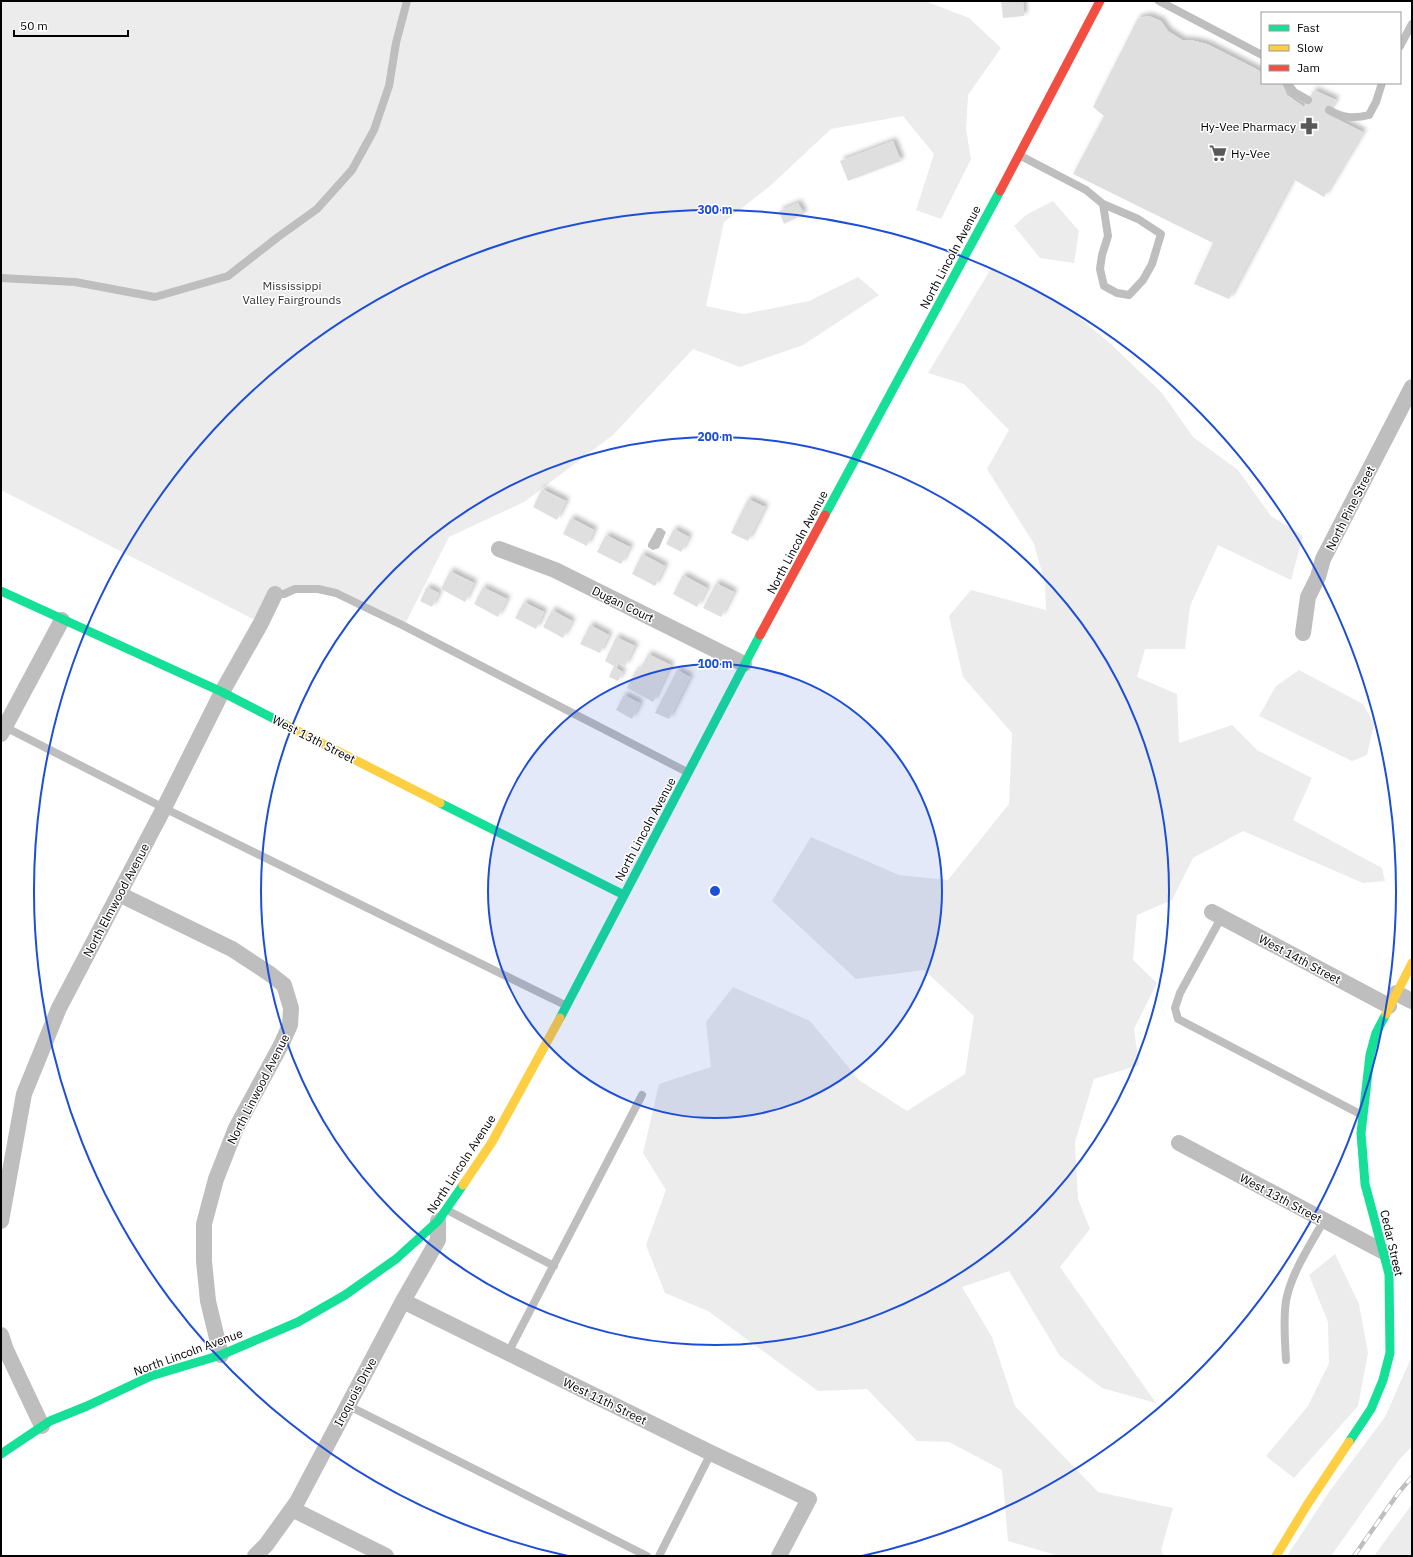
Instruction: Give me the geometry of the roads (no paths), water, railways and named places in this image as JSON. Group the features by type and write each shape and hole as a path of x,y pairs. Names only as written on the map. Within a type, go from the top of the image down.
{"street":[{"name":"North Lincoln Avenue","path":"1,1454 50,1421 87,1406 151,1376 221,1355 298,1322 345,1295 396,1258 442,1215 492,1142 566,1006 744,664 1100,1"},
{"name":"North Pine Street","path":"1303,633 1308,597 1318,577 1323,559 1412,388"},
{"name":"Dugan Court","path":"499,549 555,570 744,664"},
{"name":"West 13th Street","path":"1,591 222,692 624,895"},
{"name":"North Elmwood Avenue","path":"1,1222 24,1094 59,1008 164,808 222,692 261,624 275,594"},
{"path":"3,731 62,620"},
{"name":"North Linwood Avenue","path":"119,894 232,949 270,974 284,984 291,1008 290,1025 281,1045 236,1128 216,1179 204,1224 204,1261 208,1301 221,1355"},
{"name":"West 14th Street","path":"1216,915 1393,1000 1412,1001"},
{"name":"Cedar Street","path":"1276,1556 1307,1505 1371,1408 1383,1380 1390,1353 1389,1274 1365,1184 1360,1133 1370,1055 1376,1033 1412,963"},
{"name":"West 13th Street","path":"1179,1143 1384,1252"},
{"name":"Iroquois Drive","path":"255,1556 266,1545 297,1502 347,1405 438,1240 442,1215"},
{"name":"West 11th Street","path":"403,1301 710,1453 809,1499 779,1556"},
{"path":"1,1334 6,1350 42,1426"},
{"path":"292,1509 386,1556"}],"lane":[{"path":"1,278 75,282 156,297 228,276 317,209 352,170 374,130 388,86 396,43 407,1"},
{"path":"1159,1 1261,54"},
{"path":"1401,44 1412,24"},
{"path":"1288,84 1294,92 1308,100"},
{"path":"1329,110 1339,116 1357,118 1369,115 1376,102 1382,84"},
{"path":"1018,155 1086,190 1103,204 1138,219 1161,234 1152,264 1143,280 1129,295 1117,293 1104,286 1100,269 1108,236 1103,204"},
{"path":"275,594 284,594 295,589 318,589 336,593 411,630 688,773"},
{"path":"3,731 164,808 566,1006"},
{"path":"1216,915 1180,993 1175,1008 1178,1019 1362,1115"},
{"path":"508,1353 642,1095"},
{"path":"442,1215 554,1266"},
{"path":"1286,1360 1284,1331 1286,1301 1295,1274 1324,1220"},
{"path":"347,1405 647,1556"},
{"path":"658,1556 710,1453"}],"railway":[{"path":"1354,1556 1399,1492 1412,1477"}],"place":[{"name":"Hy-Vee Pharmacy","path":"1309,126"},
{"name":"Hy-Vee","path":"1218,153"}],"park label":[{"name":"Mississippi Valley Fairgrounds","path":"292,292"}]}
